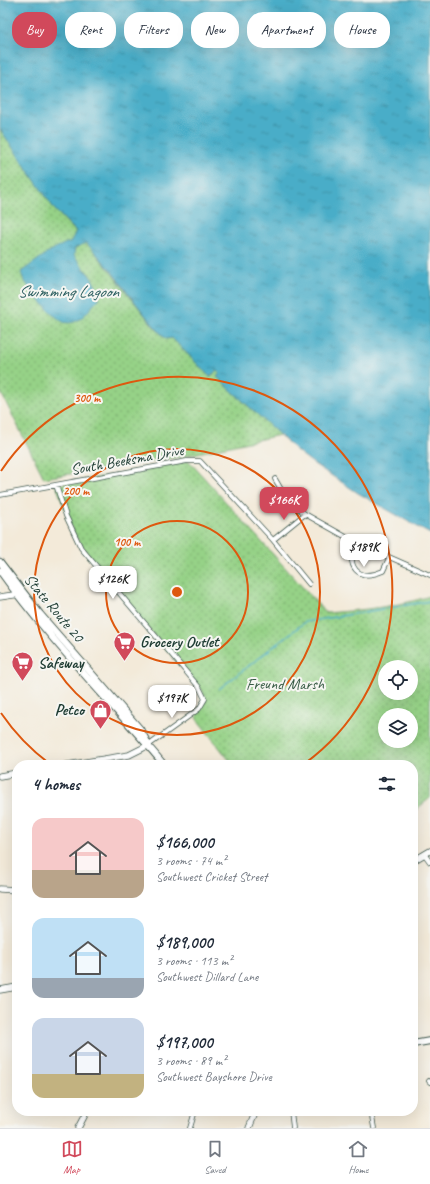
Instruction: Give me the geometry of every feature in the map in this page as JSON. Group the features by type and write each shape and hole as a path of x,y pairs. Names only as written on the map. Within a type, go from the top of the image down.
{"main road":[{"name":"State Route 20","path":"0,562 26,596 140,730 149,745"},
{"name":"State Route 20","path":"0,571 17,594 90,680 149,745 160,760"},
{"path":"418,1043 430,1041"}],"street":[{"name":"South Beeksma Drive","path":"0,495 187,461 200,461 273,540"},
{"path":"275,479 286,498 305,514 355,542 430,575"},
{"path":"56,485 66,516 81,548 203,692 205,699 199,709 149,745 129,755 98,760"},
{"path":"305,514 273,540 309,584"},
{"path":"355,542 351,553 352,562 358,574 372,576 383,571 389,558"},
{"path":"0,598 17,594 26,596"},
{"path":"0,776 12,775"},
{"path":"418,858 429,853 430,862"},
{"path":"0,889 12,890"},
{"path":"0,990 12,988"},
{"path":"78,1128 84,1116"},
{"path":"190,1128 193,1116"},
{"path":"249,1128 254,1116"},
{"path":"292,1116 293,1128"},
{"path":"372,1116 374,1128"}],"green space":[{"path":"0,129 55,210 94,251 154,327 166,339 172,338 210,376 217,369 220,373 217,377 280,435 180,457 44,478 0,391"},
{"name":"Freund Marsh","path":"189,461 326,613 391,605 430,596 430,798 418,808 418,760 229,760 196,718 199,709 204,703 203,692 102,575 74,534 56,485"}],"water":[{"name":"Swimming Lagoon","path":"0,0 430,0 430,534 358,493 297,451 217,377 220,373 217,370 210,377 172,338 166,339 97,254 86,243 75,248 74,255 93,280 99,299 84,316 74,322 69,323 63,322 45,307 32,292 21,272 50,251 66,243 70,243 76,231 55,210 0,129"}],"waterway":[{"path":"219,689 305,622 430,601"}],"place":[{"name":"Grocery Outlet","path":"124,662"},
{"name":"Safeway","path":"22,682"},
{"name":"Petco","path":"100,730"}]}
